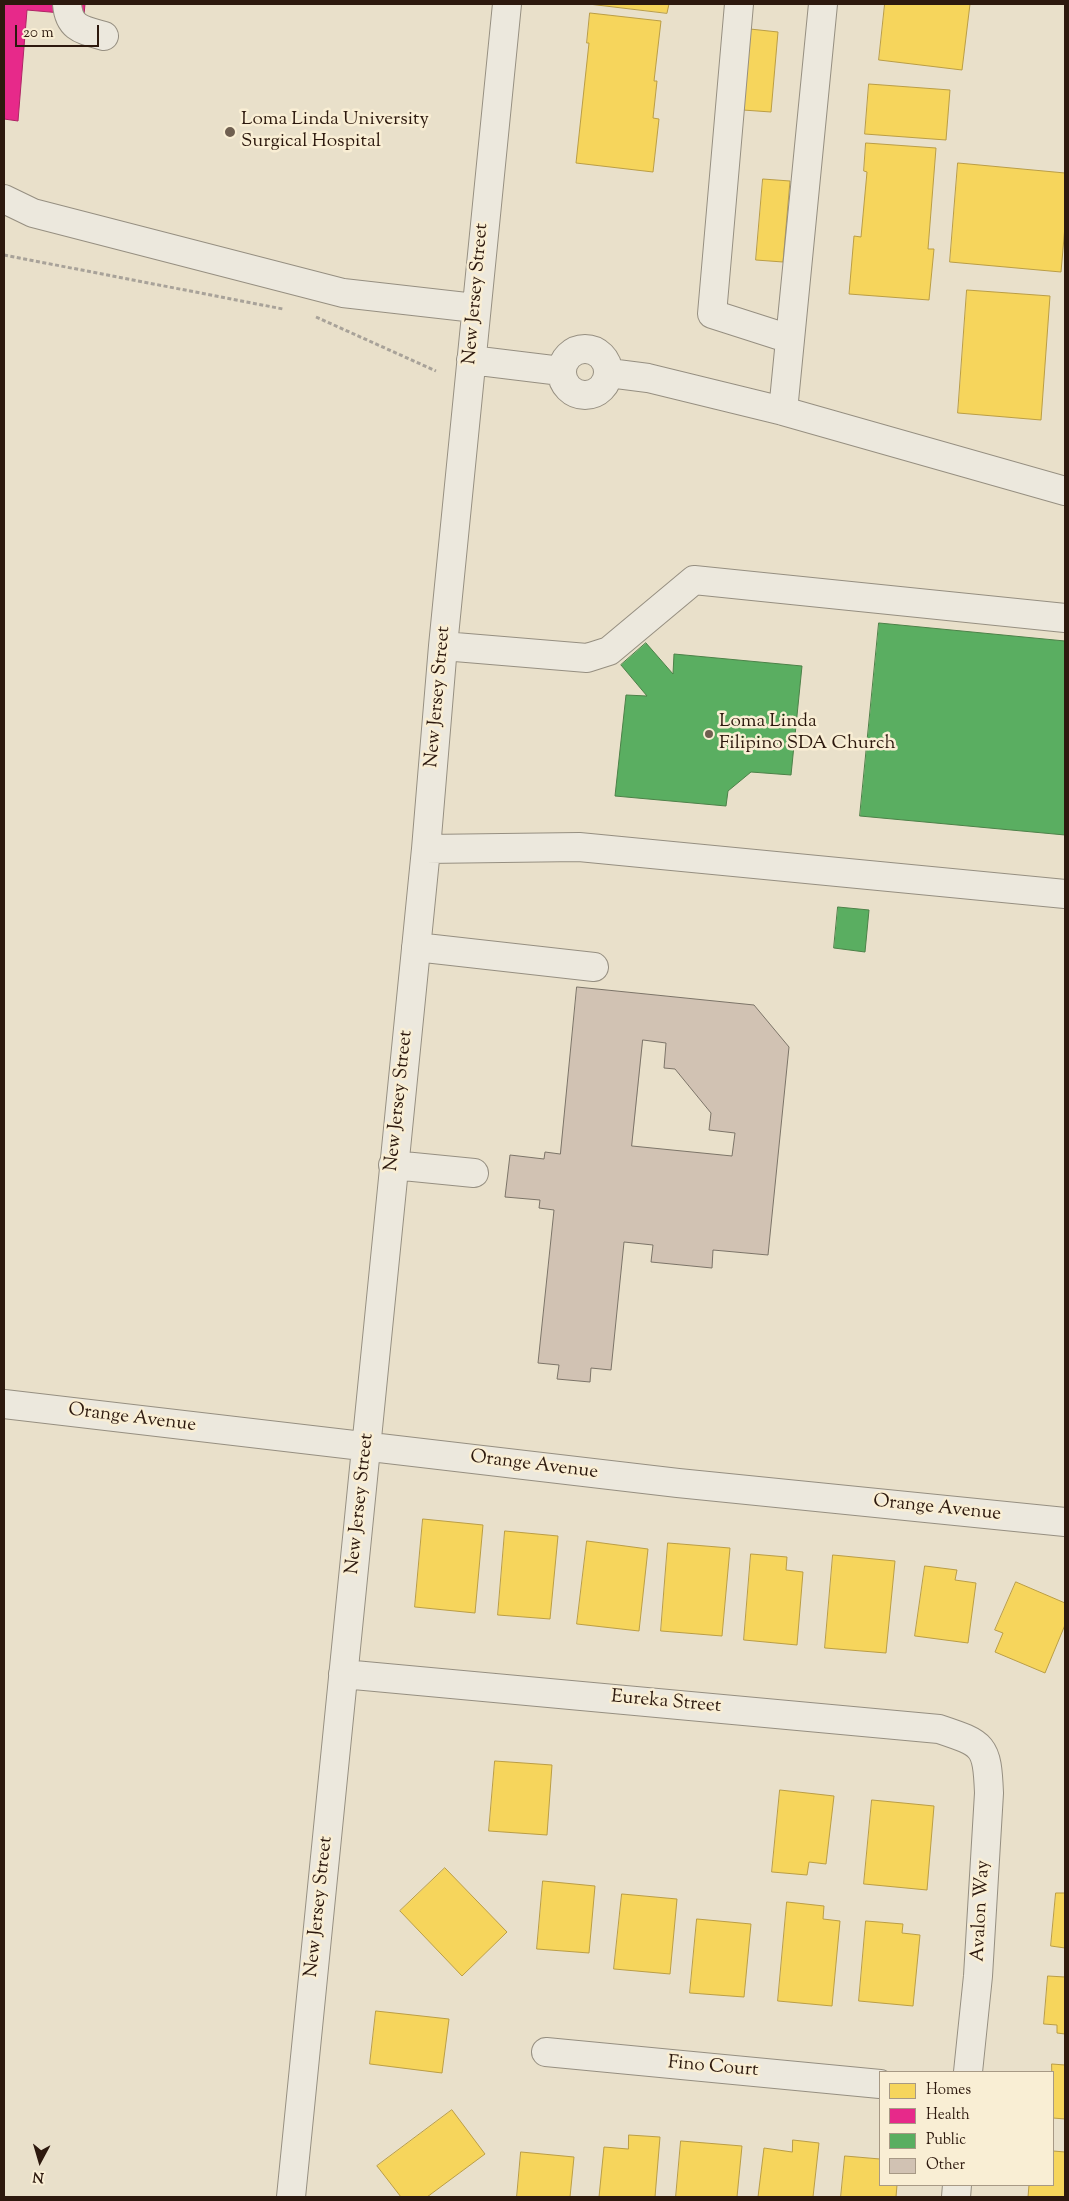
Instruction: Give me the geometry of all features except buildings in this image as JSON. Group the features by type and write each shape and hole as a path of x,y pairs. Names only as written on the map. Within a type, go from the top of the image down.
{"street":[{"path":"67,4 70,19 80,30 104,36"},
{"name":"New Jersey Street","path":"291,2197 426,848 475,308 507,4"},
{"path":"739,4 712,314 790,339"},
{"path":"782,411 823,4"},
{"path":"4,200 33,213 343,293 475,308"},
{"path":"471,360 561,371 567,356 574,351 592,350 605,361 609,372 648,378 782,411 1065,492"},
{"path":"443,646 587,658 608,651 694,580 1065,618"},
{"path":"426,848 579,847 1065,894"},
{"path":"416,947 594,967"},
{"path":"393,1165 474,1173"},
{"name":"Orange Avenue","path":"4,1404 678,1482 1065,1522"},
{"name":"Eureka Street","path":"343,1674 939,1729 972,1740 982,1751"},
{"name":"Avalon Way","path":"968,2071 978,1976 989,1793 988,1767 982,1751"},
{"name":"Fino Court","path":"546,2052 879,2084"}],"path":[{"path":"4,255 288,310"},
{"path":"308,314 436,371"}],"place":[{"name":"Loma Linda University Surgical Hospital","path":"230,132"},
{"name":"Loma Linda Filipino SDA Church","path":"709,734"}]}
